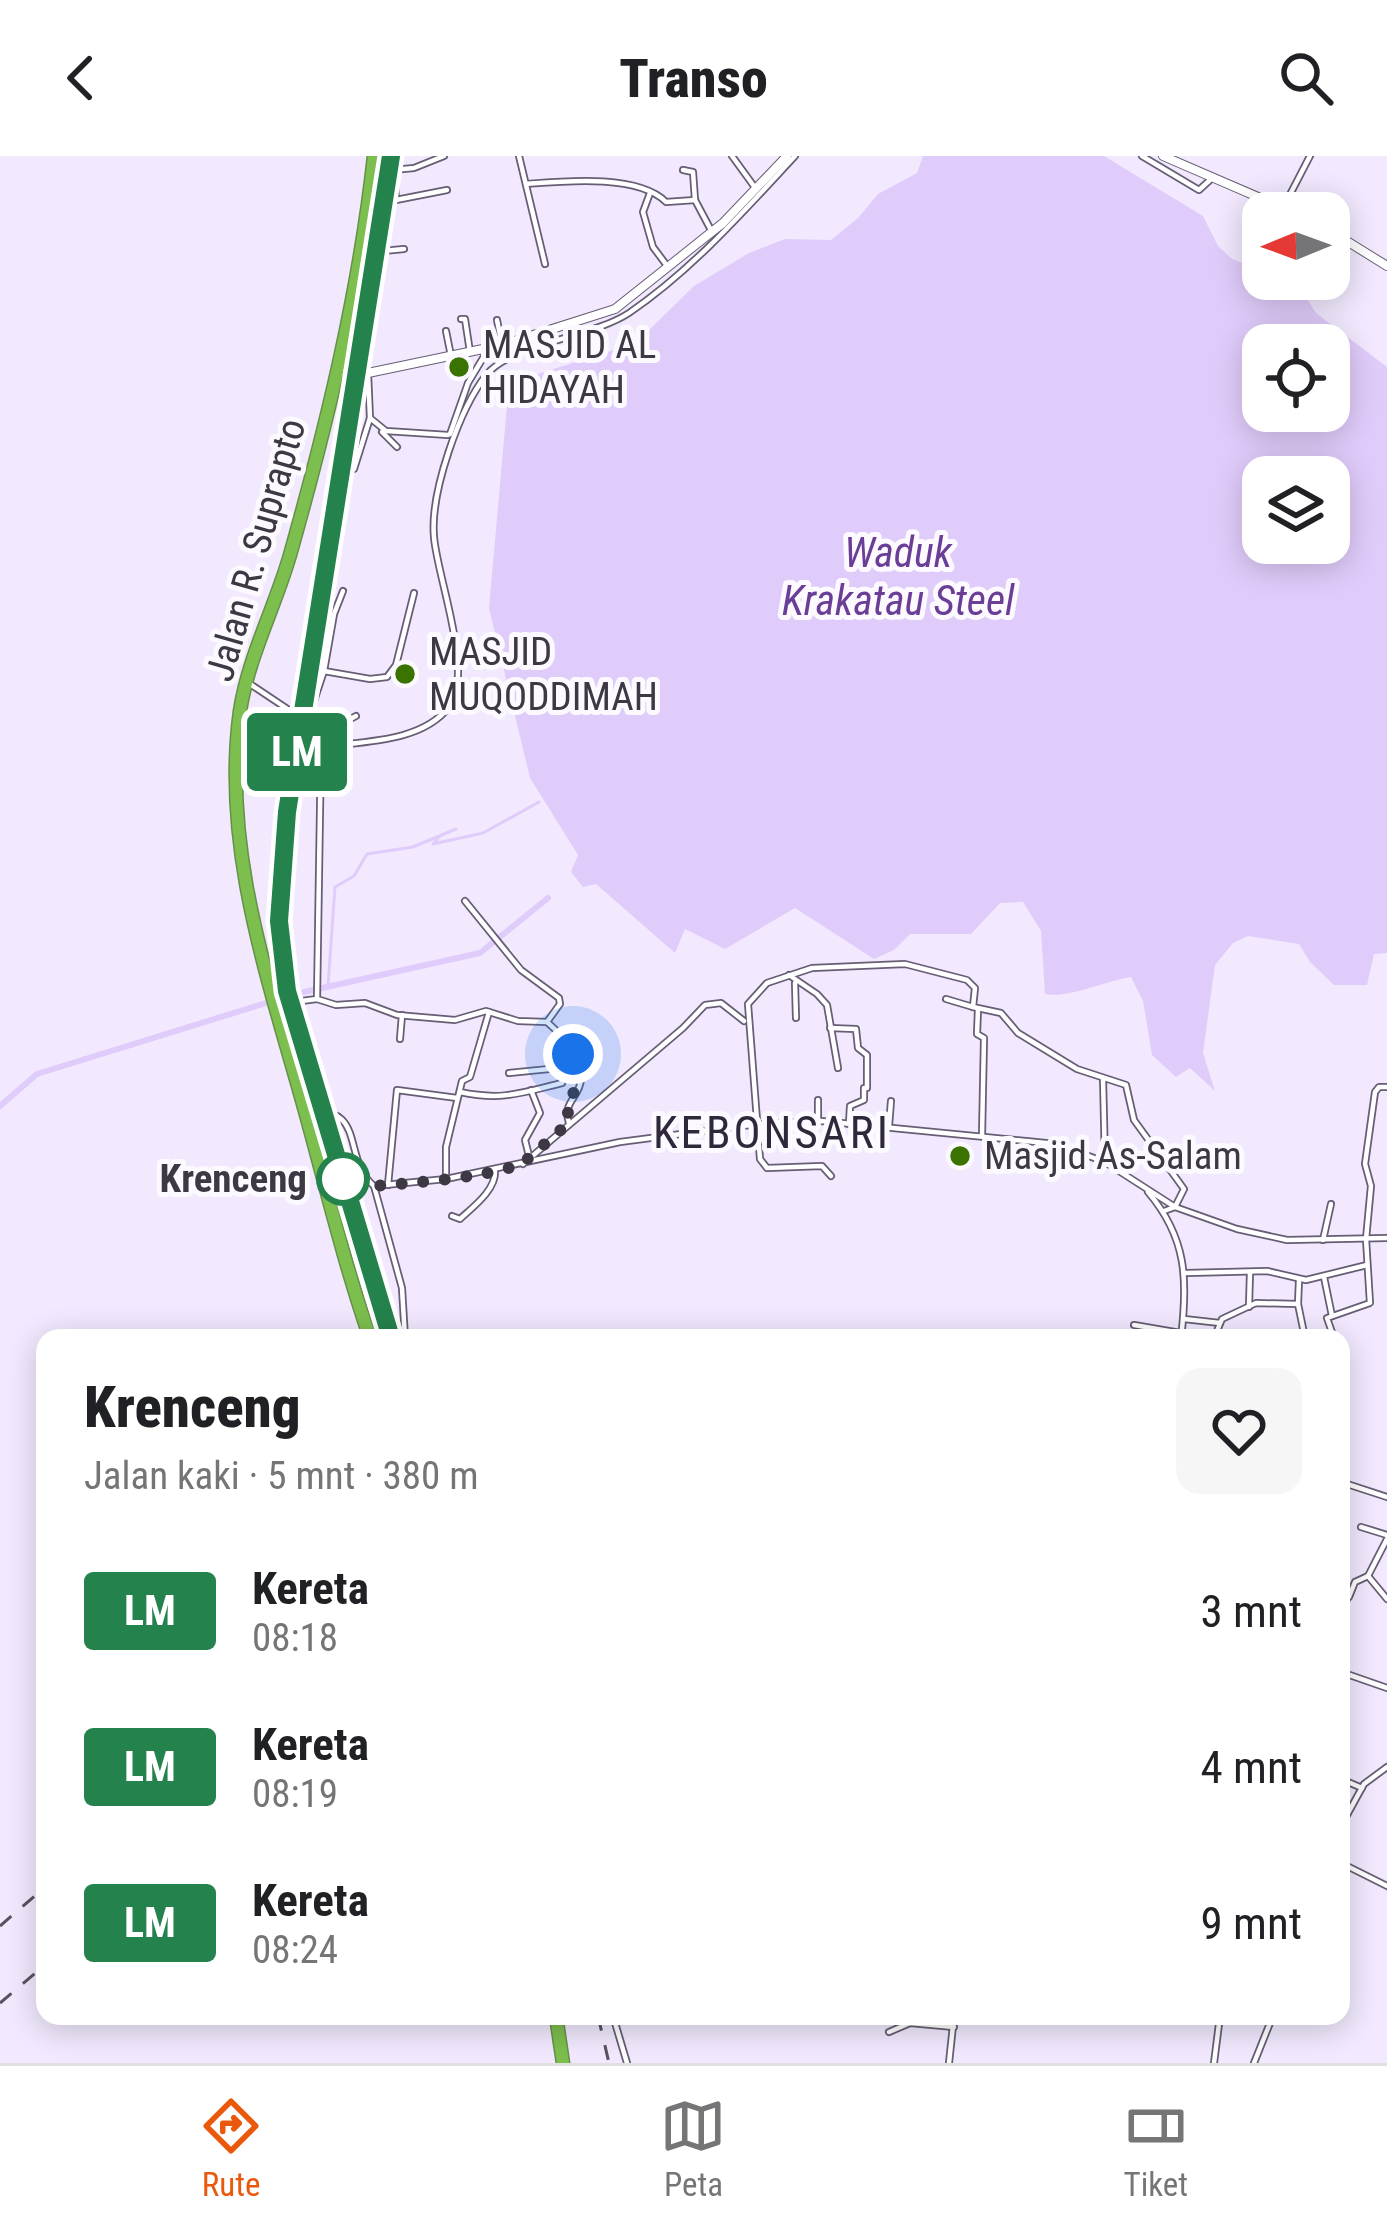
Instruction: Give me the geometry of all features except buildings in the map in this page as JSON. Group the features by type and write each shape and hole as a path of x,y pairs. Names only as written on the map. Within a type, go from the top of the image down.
{"highway":[{"name":"Jalan R. Suprapto","path":"367,1329 262,962 238,830 239,725 247,682 288,561 338,371 362,253 374,156"},
{"path":"557,2025 563,2063"}],"street":[{"path":"372,172 421,167 444,156"},
{"path":"519,156 545,264"},
{"path":"732,156 756,189"},
{"path":"338,371 368,373 489,348 615,309 712,232 791,156"},
{"path":"453,436 490,371 503,361 625,316 716,240 791,156"},
{"path":"1142,156 1198,190 1210,180"},
{"path":"1162,156 1242,192"},
{"path":"1291,192 1310,156"},
{"path":"683,170 693,172 694,200 712,232"},
{"path":"394,172 396,200 447,190"},
{"path":"526,184 593,180 657,194 666,202 694,200"},
{"path":"650,193 643,212 653,248 668,268"},
{"path":"1350,243 1387,266"},
{"path":"362,253 404,249"},
{"path":"461,320 465,319 470,352"},
{"path":"497,320 502,345"},
{"path":"446,331 451,356"},
{"path":"321,747 382,740 419,727 448,709 456,694 459,670 434,538 434,496 468,383 489,348"},
{"path":"354,469 370,418 368,373"},
{"path":"370,418 397,447"},
{"path":"378,428 453,436"},
{"path":"307,722 343,591"},
{"path":"324,671 370,679 387,677 396,664 414,593"},
{"path":"247,682 307,722 321,747 317,992"},
{"path":"335,745 337,726 356,716"},
{"path":"465,901 532,980 559,998 547,1022"},
{"path":"831,1176 822,1166 767,1168 760,1159 746,1024 752,997 767,983 812,968 905,964 967,980 975,988 977,1034 985,1038 982,1136"},
{"path":"792,978 796,1018"},
{"path":"792,978 823,998 838,1068"},
{"path":"302,1001 317,992"},
{"path":"317,992 336,1005 364,1004 402,1015 455,1020 489,1012 518,1022 547,1022 566,1042 579,1066 581,1082 566,1111 569,1123"},
{"path":"946,999 1001,1013 1018,1033 1077,1069 1126,1085 1134,1120 1182,1185 1184,1193 1175,1207 1164,1210"},
{"path":"523,1164 705,1005 721,1003 746,1024"},
{"path":"446,1179 446,1147 463,1079 470,1077 489,1012"},
{"path":"400,1039 402,1015"},
{"path":"830,1028 856,1030 858,1048 867,1055 868,1088 864,1088 864,1100 850,1106 849,1124"},
{"path":"311,1046 330,1110 343,1120 363,1174 374,1186 403,1288 405,1329"},
{"path":"508,1073 579,1066"},
{"path":"388,1185 397,1090 503,1098 562,1083 559,1067"},
{"path":"1102,1077 1105,1162"},
{"path":"1331,1329 1327,1319 1370,1304 1366,1239 1371,1186 1366,1157 1376,1089 1387,1087"},
{"path":"529,1156 525,1141 540,1113 531,1090"},
{"path":"818,1100 818,1121"},
{"path":"889,1128 891,1101"},
{"path":"305,1112 330,1110"},
{"path":"374,1186 446,1179 620,1142 818,1121 1056,1144 1105,1162 1175,1207 1268,1238 1387,1238"},
{"path":"452,1216 460,1219 490,1188 494,1169"},
{"path":"1145,1189 1164,1210 1186,1273 1183,1329"},
{"path":"1323,1240 1331,1204"},
{"path":"1186,1273 1278,1272 1299,1280 1367,1265"},
{"path":"1249,1307 1250,1272"},
{"path":"1324,1277 1333,1316"},
{"path":"1299,1280 1303,1329"},
{"path":"1217,1329 1259,1303 1298,1304"},
{"path":"1184,1319 1220,1323"},
{"path":"1134,1324 1156,1329"},
{"path":"1350,1485 1387,1497"},
{"path":"1351,1589 1368,1576 1387,1537 1361,1527"},
{"path":"1368,1576 1387,1599"},
{"path":"1350,1675 1387,1688"},
{"path":"1350,1810 1362,1788 1387,1766"},
{"path":"1350,1783 1362,1788"},
{"path":"1350,1868 1387,1886"},
{"path":"616,2025 627,2063"},
{"path":"889,2032 907,2025"},
{"path":"925,2025 954,2027 949,2063"},
{"path":"1214,2063 1219,2025"},
{"path":"1255,2063 1269,2025"}],"water":[{"name":"Waduk Krakatau Steel","path":"923,156 1104,156 1203,216 1218,246 1242,263 1242,300 1308,300 1330,324 1242,324 1242,432 1350,432 1350,339 1387,367 1387,953 1374,954 1367,985 1334,985 1299,944 1248,936 1233,943 1215,965 1203,1053 1215,1091 1190,1068 1176,1077 1152,1055 1143,1001 1131,977 1075,992 1045,994 1041,931 1023,902 1000,903 971,934 910,934 894,950 874,959 795,908 725,949 685,929 675,953 596,884 583,887 571,872 578,855 530,778 489,608 509,383 611,351 647,332 694,286 749,253 785,239 831,240 878,194 917,173"}],"waterway":[{"path":"439,837 433,844 483,833 539,802"},
{"path":"328,986 335,887 354,876 367,854 413,847 456,829"},
{"path":"304,992 480,953 548,898"},
{"path":"0,1106 37,1074 266,1003"}],"tunnel":[{"path":"285,1003 301,1001"}],"railway":[{"path":"388,1329 287,991 279,921 287,812 391,156"},
{"path":"0,1926 36,1895"},
{"path":"0,2003 36,1973"},
{"path":"600,2025 609,2063"}],"train":[{"name":"LM","path":"388,1329 291,1007 279,921 287,812 391,156"}],"place":[{"name":"MASJID AL HIDAYAH","path":"459,367"},
{"name":"MASJID MUQODDIMAH","path":"405,674"},
{"name":"Masjid As-Salam","path":"960,1156"},
{"name":"Krenceng","path":"343,1179"}],"district":[{"name":"KEBONSARI","path":"772,1132"}],"route":[{"path":"343,1179 363,1174 374,1186 388,1185 523,1164 569,1123 567,1104 582,1078 573,1054"}]}
